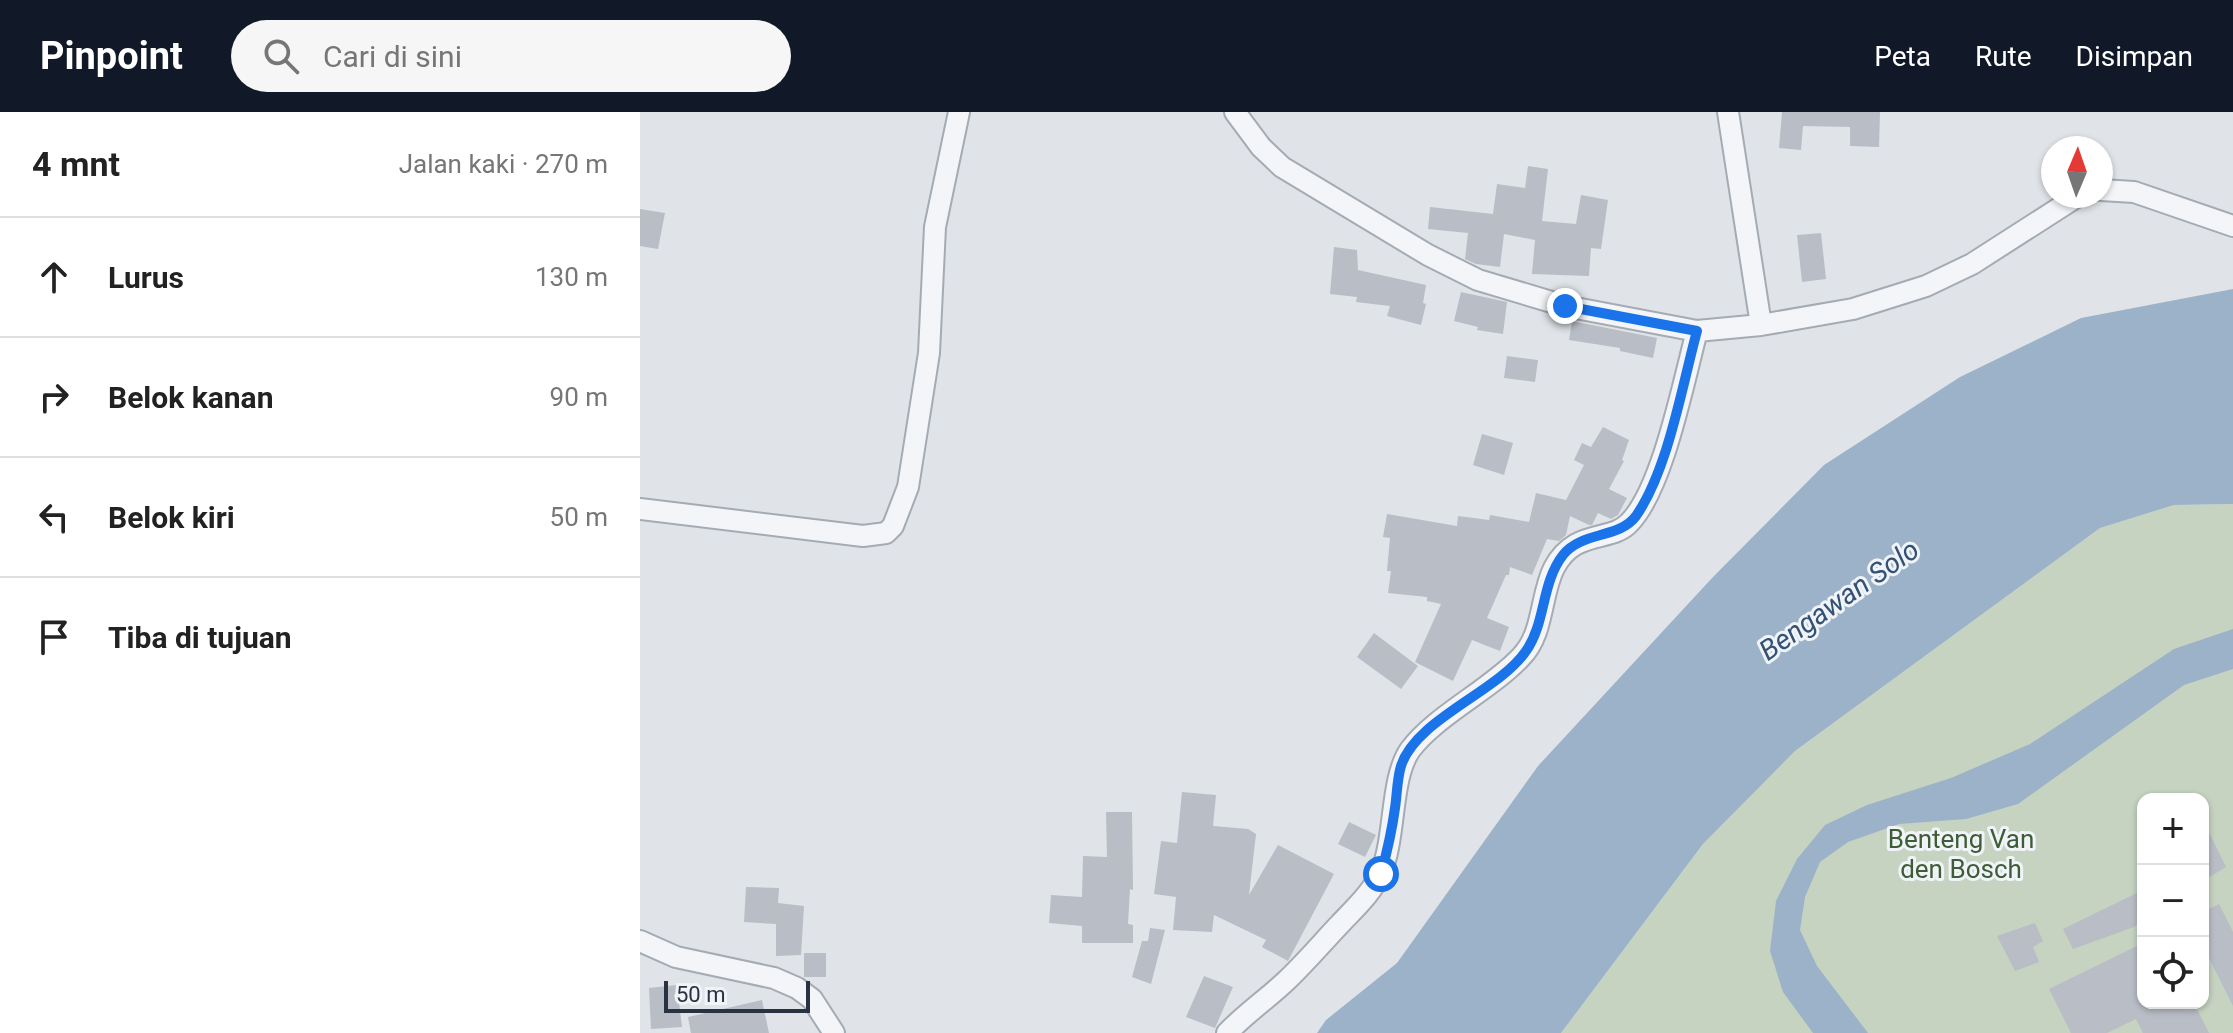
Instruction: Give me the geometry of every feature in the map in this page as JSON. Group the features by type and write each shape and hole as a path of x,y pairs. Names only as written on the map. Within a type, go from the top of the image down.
{"street":[{"path":"640,509 863,536 886,533 893,526 908,487 913,457 929,353 935,227 959,112"},
{"path":"1235,112 1261,147 1282,167 1415,247 1478,280 1565,306 1697,331 1761,325 1853,309 1926,286 1972,264 2059,208"},
{"path":"1728,112 1761,325"},
{"path":"2113,191 2134,192 2233,226"},
{"path":"1227,1033 1288,980 1360,904 1381,874 1391,837 1401,766 1409,751 1430,728 1523,656 1532,642 1554,569 1565,552 1591,536 1626,527 1635,516 1661,461 1697,331"},
{"path":"640,941 676,957 774,978 797,988 812,999 834,1033"}],"green space":[{"name":"Benteng Van den Bosch","path":"2233,504 2233,1033 1561,1033 1703,844 1795,751 2100,528 2174,505"}],"water":[{"name":"Bengawan Solo","path":"2233,289 2233,504 2174,505 2100,528 1795,751 1703,844 1561,1033 1317,1033 1326,1020 1397,963 1538,766 1713,577 1824,465 1960,377 2081,318"},
{"path":"2233,629 2233,669 2184,685 2018,804 1966,819 1899,824 1848,842 1820,862 1805,897 1800,930 1817,966 1868,1033 1813,1033 1783,992 1770,951 1776,901 1797,859 1825,825 1867,805 1951,778 2030,744 2174,649"}],"building":[{"path":"1782,112 1880,112 1879,147 1850,146 1850,127 1803,126 1801,150 1779,148"},
{"path":"1528,166 1548,169 1542,221 1576,224 1581,195 1608,200 1601,249 1591,248 1589,276 1532,274 1535,240 1504,234 1500,267 1476,264 1465,259 1468,233 1428,229 1430,207 1493,214 1497,184 1525,188"},
{"path":"640,209 665,213 658,249 640,246"},
{"path":"1821,233 1826,279 1802,282 1797,235"},
{"path":"1334,247 1357,250 1358,270 1426,285 1421,325 1387,316 1390,306 1356,302 1357,297 1330,294"},
{"path":"1461,292 1507,302 1503,334 1477,330 1478,327 1454,321"},
{"path":"1572,321 1657,338 1653,358 1620,351 1620,348 1569,340"},
{"path":"1507,356 1538,360 1535,382 1504,378"},
{"path":"1603,427 1629,440 1624,461 1609,489 1627,498 1618,515 1611,519 1598,513 1592,525 1570,516 1566,535 1559,541 1547,539 1532,575 1510,567 1487,618 1509,627 1500,651 1472,640 1453,681 1415,662 1441,604 1427,601 1427,597 1388,593 1390,538 1383,537 1387,514 1457,526 1458,516 1489,520 1490,515 1529,522 1536,493 1566,500 1584,465 1574,460 1582,443 1591,447"},
{"path":"1482,434 1513,443 1504,475 1473,465"},
{"path":"1374,633 1418,666 1401,689 1357,657"},
{"path":"1182,792 1216,795 1213,826 1248,829 1256,834 1249,895 1278,845 1334,874 1288,961 1262,947 1266,940 1214,915 1212,932 1173,930 1176,897 1154,894 1161,841 1177,843"},
{"path":"1106,812 1132,812 1133,890 1130,889 1128,924 1133,925 1133,943 1082,943 1082,926 1049,923 1051,895 1082,897 1083,856 1107,857"},
{"path":"1349,822 1376,835 1365,857 1338,844"},
{"path":"2209,832 2226,867 2209,877"},
{"path":"746,887 779,888 778,903 804,906 801,955 776,956 776,924 744,922"},
{"path":"2137,893 2137,925 2134,927 2073,949 2063,929"},
{"path":"2219,904 2233,932 2233,1006 2209,958 2209,909"},
{"path":"2035,923 2043,941 2033,947 2039,962 2015,971 1997,936"},
{"path":"1150,928 1165,930 1151,984 1132,977 1142,941 1148,941"},
{"path":"2137,946 2137,1009 2197,1009 2209,1033 2143,1033 2136,1019 2107,1033 2071,1033 2049,989"},
{"path":"804,953 826,953 826,977 804,977"},
{"path":"1204,976 1233,987 1215,1028 1186,1017"},
{"path":"677,985 682,1027 651,1029 649,988"},
{"path":"762,1000 769,1033 691,1033 688,1017"}],"route":[{"path":"1381,874 1391,837 1401,766 1409,751 1430,728 1523,656 1537,629 1554,569 1565,552 1591,536 1626,527 1646,497 1661,461 1697,331 1565,306"}]}
